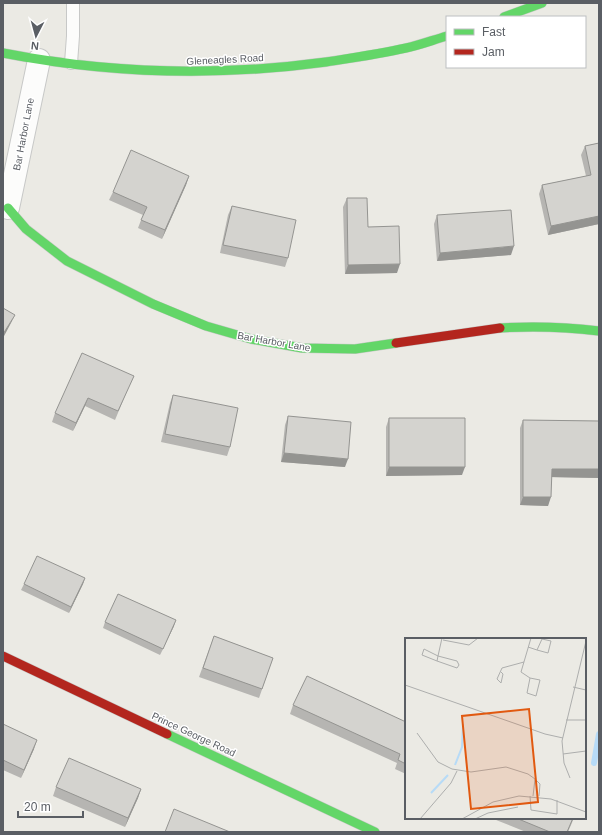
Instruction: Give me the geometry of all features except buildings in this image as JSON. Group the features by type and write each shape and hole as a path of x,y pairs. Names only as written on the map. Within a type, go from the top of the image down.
{"street":[{"path":"507,16 542,3"},
{"name":"Gleneagles Road","path":"3,53 38,60 143,71 235,71 287,67 345,59 406,48 446,36"},
{"name":"Bar Harbor Lane","path":"38,60 6,205 26,229 67,261 153,304 206,326 252,339 302,348 354,349 501,328 573,328 599,331"},
{"name":"Prince George Road","path":"3,656 375,832"}],"lane":[{"path":"71,63 73,3"}],"waterway":[{"path":"594,763 599,734"}],"traffic: fast":[{"path":"507,16 542,3"},
{"path":"3,53 43,60 124,69 164,71 244,70 285,67 366,56 411,47 446,36"},
{"path":"8,208 26,229 67,261 153,304 206,326 251,339 302,348 355,349 396,343"},
{"path":"500,328 550,327 599,331"},
{"path":"167,734 375,832"}],"traffic: jam":[{"path":"396,343 500,328"},
{"path":"3,656 167,734"}]}
